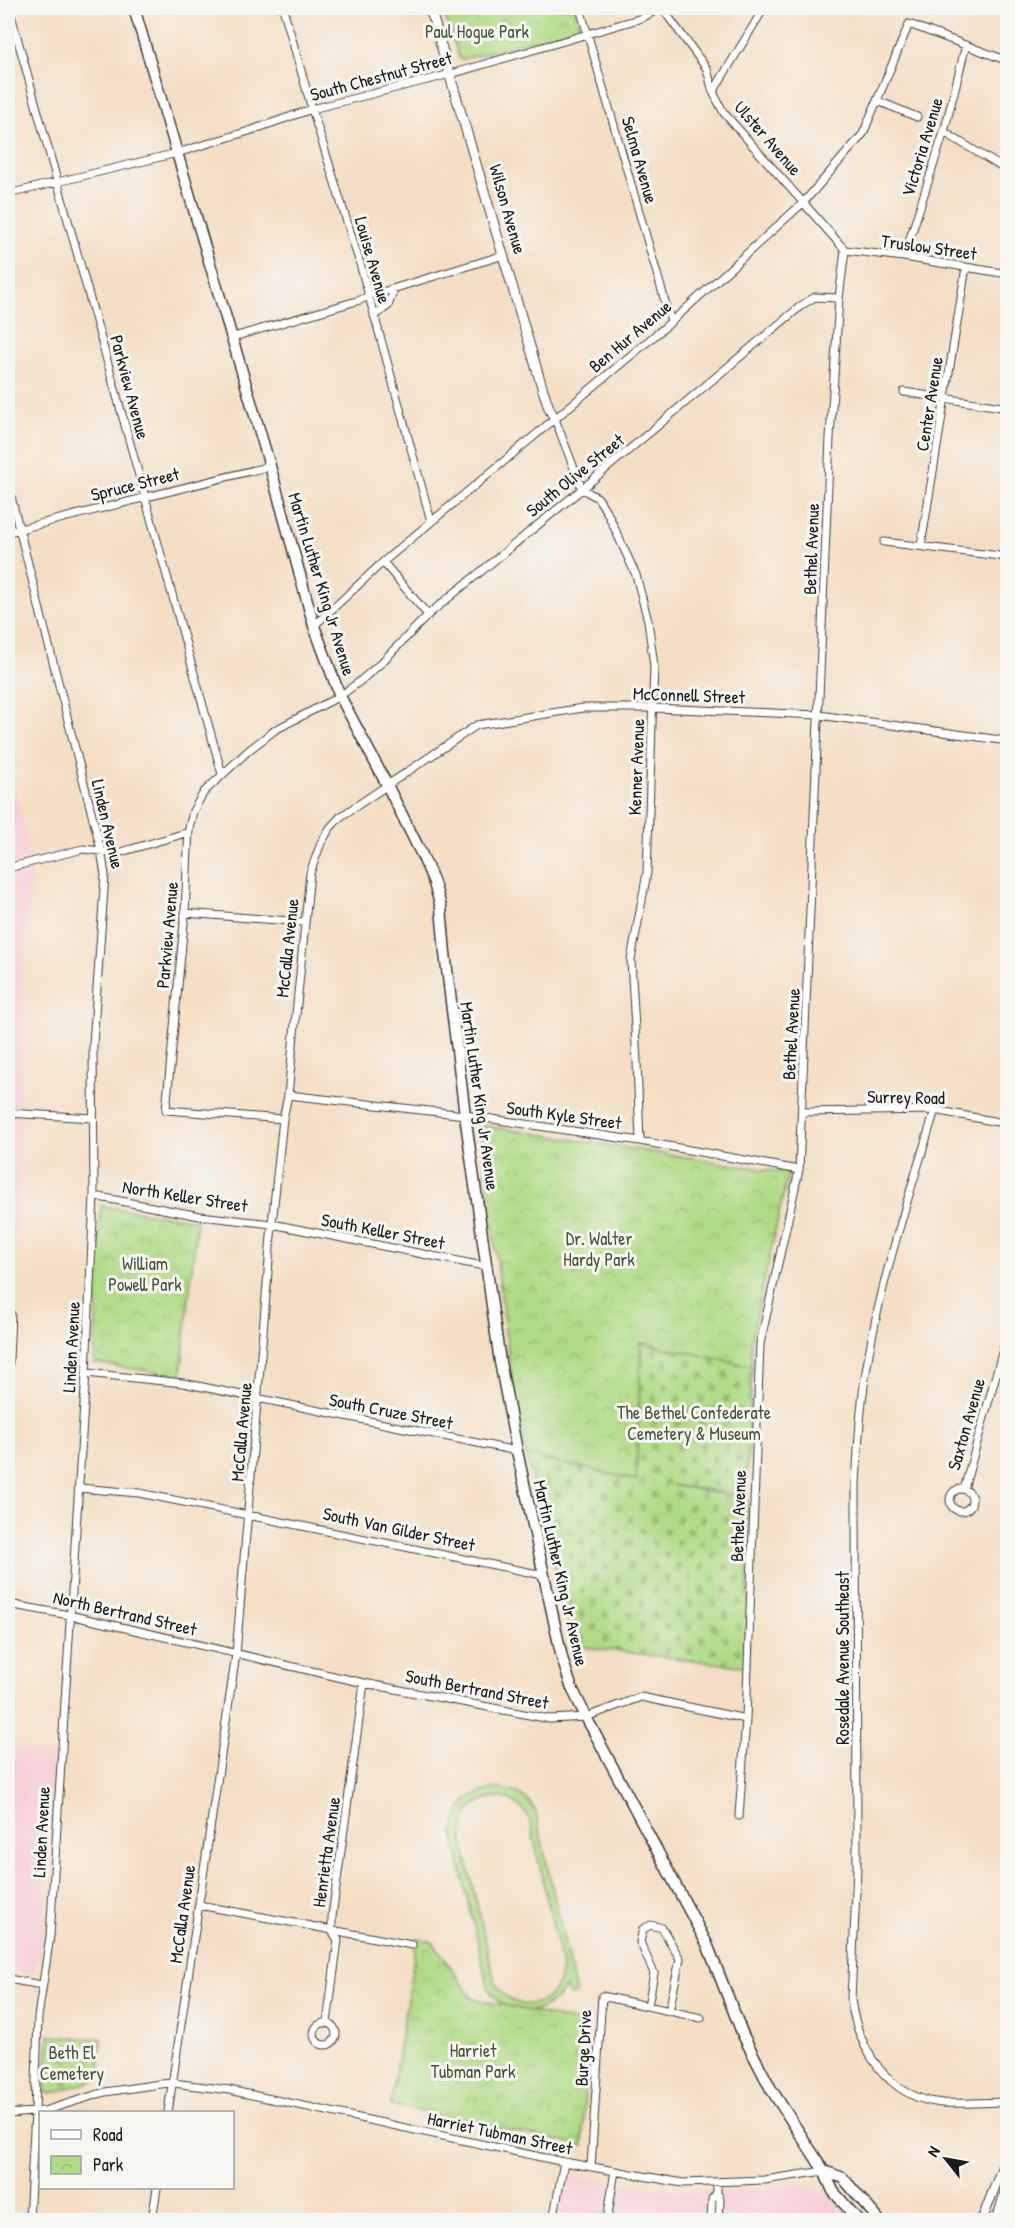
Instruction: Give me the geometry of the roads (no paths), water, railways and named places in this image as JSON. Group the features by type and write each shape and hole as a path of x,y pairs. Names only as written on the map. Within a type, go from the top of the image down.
{"main road":[{"name":"Martin Luther King Jr Avenue","path":"134,8 230,338 270,466 314,626 340,696 387,784 433,880 441,907 444,953 465,1115 500,1362 543,1575 562,1658 571,1686 707,1944 743,2035 759,2067 787,2116 824,2171 833,2191 858,2220"},
{"name":"Martin Luther King Jr Avenue","path":"824,2171 843,2178 879,2220"}],"street":[{"name":"Parkview Avenue","path":"9,8 222,774"},
{"name":"Louise Avenue","path":"283,8 369,296 431,521"},
{"name":"Wilson Avenue","path":"430,8 549,408 555,419"},
{"name":"Selma Avenue","path":"580,8 671,321"},
{"name":"South Chestnut Street","path":"8,194 58,180 177,153 312,109 451,74 642,18 661,8"},
{"name":"Ulster Avenue","path":"661,8 707,69 713,92 724,113 845,250"},
{"path":"713,92 764,8"},
{"name":"Ben Hur Avenue","path":"314,626 383,562 671,321 804,201 863,134 909,24 966,45"},
{"path":"966,45 1008,61"},
{"name":"Victoria Avenue","path":"904,257 944,132 966,45"},
{"path":"878,101 917,117"},
{"path":"944,132 1008,171"},
{"name":"Truslow Street","path":"845,250 1008,274"},
{"name":"Bethel Avenue","path":"739,1816 746,1719 760,1344 799,1170 830,438 839,298 845,250"},
{"path":"230,338 504,255"},
{"name":"Center Avenue","path":"921,546 966,267"},
{"path":"374,316 388,306 394,289"},
{"name":"South Olive Street","path":"340,696 381,663 428,615 802,304 815,297 839,298"},
{"path":"904,392 1008,408"},
{"name":"Kenner Avenue","path":"555,419 582,489 598,498 608,514 636,575 652,644 654,708 647,873 631,960 640,1141"},
{"name":"Spruce Street","path":"8,532 270,466"},
{"name":"Linden Avenue","path":"8,485 101,850 105,883 93,1044 94,1196 86,1373 50,1936 38,2017 29,2220"},
{"path":"884,542 1008,558"},
{"path":"383,562 428,615"},
{"name":"Parkview Avenue","path":"283,1119 166,1110 185,912 190,819 197,802 222,774 275,730 340,696"},
{"name":"McConnell Street","path":"387,784 477,725 583,708 654,708 819,715 1008,741"},
{"name":"McCalla Avenue","path":"168,2111 236,1654 272,1224 312,865 330,828 350,809 387,784"},
{"path":"8,868 83,849 118,853 189,832"},
{"path":"185,912 304,922"},
{"name":"South Kyle Street","path":"288,1095 465,1115 640,1141 799,1170"},
{"name":"Surrey Road","path":"802,1112 935,1110 1008,1124"},
{"name":"Rosedale Avenue Southeast","path":"935,1110 888,1275 863,1392 856,1484 857,1857 851,2000 860,2038 882,2073 898,2087 920,2098 941,2103 1008,2104"},
{"path":"8,1113 93,1118"},
{"name":"North Keller Street","path":"94,1196 200,1216 272,1224"},
{"name":"South Keller Street","path":"272,1224 488,1268"},
{"path":"8,1382 11,1314"},
{"name":"Saxton Avenue","path":"964,1489 1008,1332"},
{"name":"South Cruze Street","path":"86,1373 183,1383 517,1451"},
{"name":"South Van Gilder Street","path":"78,1488 140,1492 543,1575"},
{"name":"North Bertrand Street","path":"8,1604 69,1615 236,1654"},
{"name":"South Bertrand Street","path":"236,1654 364,1683 550,1719 586,1717 641,1697 746,1719"},
{"name":"Henrietta Avenue","path":"327,2023 338,1940 332,1931 364,1683"},
{"path":"199,1905 412,1946"},
{"path":"648,2006 654,1973 640,1942 643,1929 651,1925 662,1928 681,1959 669,2011"},
{"path":"8,1979 42,1985"},
{"name":"Burge Drive","path":"591,2167 602,1996 701,2018"},
{"name":"Harriet Tubman Street","path":"8,2114 35,2112 105,2092 173,2083 229,2090 564,2162 683,2182 764,2181 824,2171"},
{"path":"997,2220 1008,2182 1005,2161 1008,2104"},
{"path":"982,2220 1005,2161"},
{"path":"553,2220 564,2162"},
{"path":"607,2220 615,2171"},
{"path":"717,2183 717,2193 720,2198 719,2220"},
{"path":"152,2220 157,2189"},
{"path":"711,2220 712,2199 717,2193"}],"park label":[{"name":"Paul Hogue Park","path":"477,31"},
{"name":"Dr. Walter Hardy Park","path":"599,1248"},
{"name":"William Powell Park","path":"145,1273"},
{"name":"The Bethel Confederate Cemetery & Museum","path":"694,1422"},
{"name":"Harriet Tubman Park","path":"473,2060"},
{"name":"Beth El Cemetery","path":"72,2062"}]}
